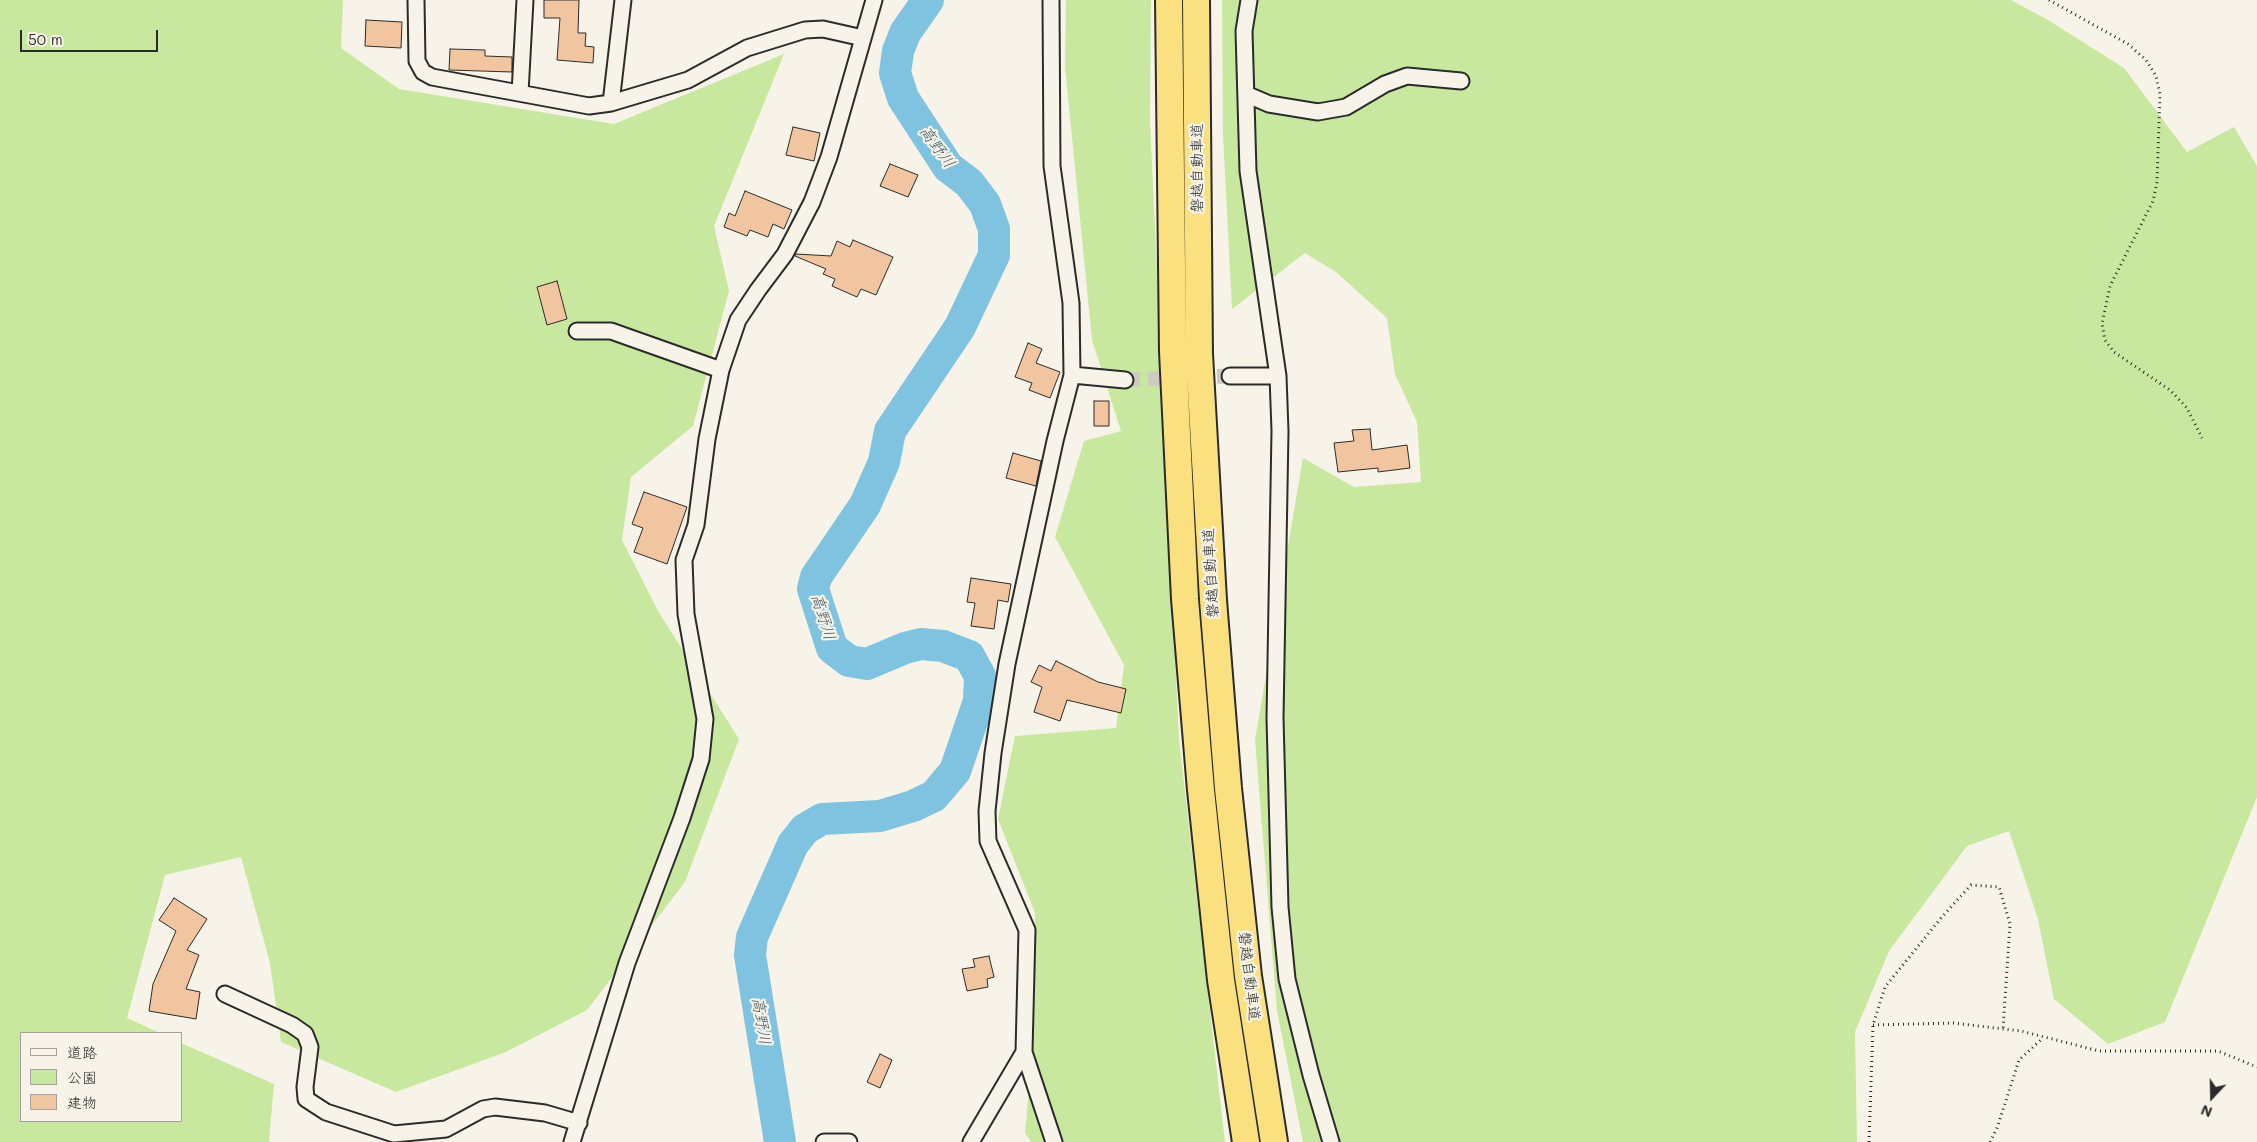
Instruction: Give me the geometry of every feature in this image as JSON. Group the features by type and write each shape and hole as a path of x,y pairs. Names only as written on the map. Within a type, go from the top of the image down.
{"highway":[{"name":"磐越自動車道","path":"1169,0 1172,351 1185,599 1201,790 1221,980 1246,1142"},
{"name":"磐越自動車道","path":"1196,0 1199,354 1213,600 1228,788 1248,976 1274,1142"}],"street":[{"path":"416,0 417,61 423,72 432,77 589,106 610,103 688,80 747,48 805,30 823,29 863,38"},
{"path":"520,94 525,0"},
{"path":"610,103 623,0"},
{"path":"572,1142 628,964 682,818 701,759 705,719 686,614 684,560 696,525 707,439 721,370 738,320 785,254 812,202 829,157 874,0"},
{"path":"1050,0 1052,166 1071,303 1072,374 1055,441 1007,664 993,753 987,810 988,841 1027,930 1024,1052 1054,1142"},
{"path":"1249,0 1244,31 1248,95 1248,171 1278,376 1280,431 1275,718 1280,907 1287,979 1311,1074 1331,1142"},
{"path":"1248,95 1269,104 1318,112 1346,107 1385,84 1407,76 1461,80"},
{"path":"578,331 611,331 721,370"},
{"path":"1072,374 1125,380"},
{"path":"1230,376 1278,376"},
{"path":"225,994 292,1025 306,1034 310,1047 304,1087 306,1099 326,1112 394,1134 446,1130 483,1109 495,1107 546,1113 579,1123"},
{"path":"971,1142 1024,1052"},
{"path":"824,1142 849,1142"}],"path":[{"path":"2049,0 2128,44 2146,60 2156,76 2160,94 2157,182 2153,201 2110,286 2102,324 2105,340 2114,352 2170,390 2187,408 2202,438"},
{"path":"1869,1142 1873,1025 1884,987 1940,918 1972,885 1999,887 2010,924 2003,1029"},
{"path":"1873,1025 1954,1023 2003,1029 2099,1051 2218,1051 2257,1068"},
{"path":"1990,1142 1997,1128 2020,1060 2044,1037"}],"green space":[{"path":"0,0 343,0 341,48 399,89 614,124 784,54 714,226 729,291 693,426 631,477 622,540 658,611 739,739 685,882 587,1010 506,1052 396,1092 281,1042 270,963 241,857 165,875 127,1018 158,1032 20,1032 20,1122 182,1122 182,1043 274,1084 269,1142 0,1142"},
{"path":"1066,0 1151,0 1150,122 1179,739 1225,1142 1031,1142 1025,1133 1034,1034 1035,913 998,819 1015,736 1116,728 1124,665 1055,537 1084,441 1121,431 1092,340 1065,67"},
{"path":"1222,0 2011,0 2048,20 2124,68 2187,152 2234,127 2257,166 2257,797 2165,1022 2108,1044 2054,999 2038,919 2009,831 1967,846 1889,951 1855,1032 1857,1142 1303,1142 1277,1011 1255,740 1303,458 1354,487 1421,482 1417,422 1395,374 1387,318 1336,272 1305,253 1232,309 1223,135"}],"building":[{"path":"544,0 579,0 578,33 586,33 585,46 594,47 593,63 557,60 560,18 544,18"},
{"path":"366,20 402,22 401,48 365,46"},
{"path":"450,49 485,50 485,56 512,57 512,72 449,70"},
{"path":"793,127 820,133 814,161 786,155"},
{"path":"890,164 918,175 908,197 880,186"},
{"path":"745,191 792,210 784,229 773,224 768,237 750,230 747,236 724,227 729,213 735,216"},
{"path":"853,240 893,257 876,295 861,289 857,297 832,286 835,279 823,274 826,269 795,256 796,254 831,256 837,241 850,247"},
{"path":"557,281 567,319 547,325 537,287"},
{"path":"1028,343 1042,349 1036,363 1060,372 1050,398 1029,390 1032,383 1015,377"},
{"path":"1094,401 1109,401 1109,426 1094,426"},
{"path":"1370,429 1372,450 1407,445 1410,468 1378,472 1378,468 1338,472 1334,443 1354,441 1352,430"},
{"path":"1013,453 1041,461 1036,486 1006,478"},
{"path":"644,492 687,507 667,564 634,552 643,528 632,524"},
{"path":"971,578 1011,584 1008,602 998,600 994,629 971,626 975,603 967,602"},
{"path":"1056,661 1098,682 1126,689 1121,713 1067,700 1060,721 1034,712 1042,687 1031,682 1039,665 1051,671"},
{"path":"174,898 207,919 187,950 199,955 186,989 200,992 196,1019 149,1011 153,984 176,931 159,920"},
{"path":"989,956 994,977 987,979 988,987 967,991 962,969 975,967 973,959"},
{"path":"880,1054 892,1060 880,1088 867,1082"}],"waterway":[{"name":"高野川","path":"780,1142 750,955 752,937 793,844 805,829 822,819 880,816 913,806 934,796 955,771 979,701 980,676 969,656 943,646 921,644 905,648 867,664 849,661 832,648 813,589 816,577 865,505 884,462 890,431 960,327 994,255 994,229 985,204 969,183 948,167 903,98 895,73 898,51 905,33 928,0"}],"tunnel":[{"path":"1125,380 1230,376"}]}
